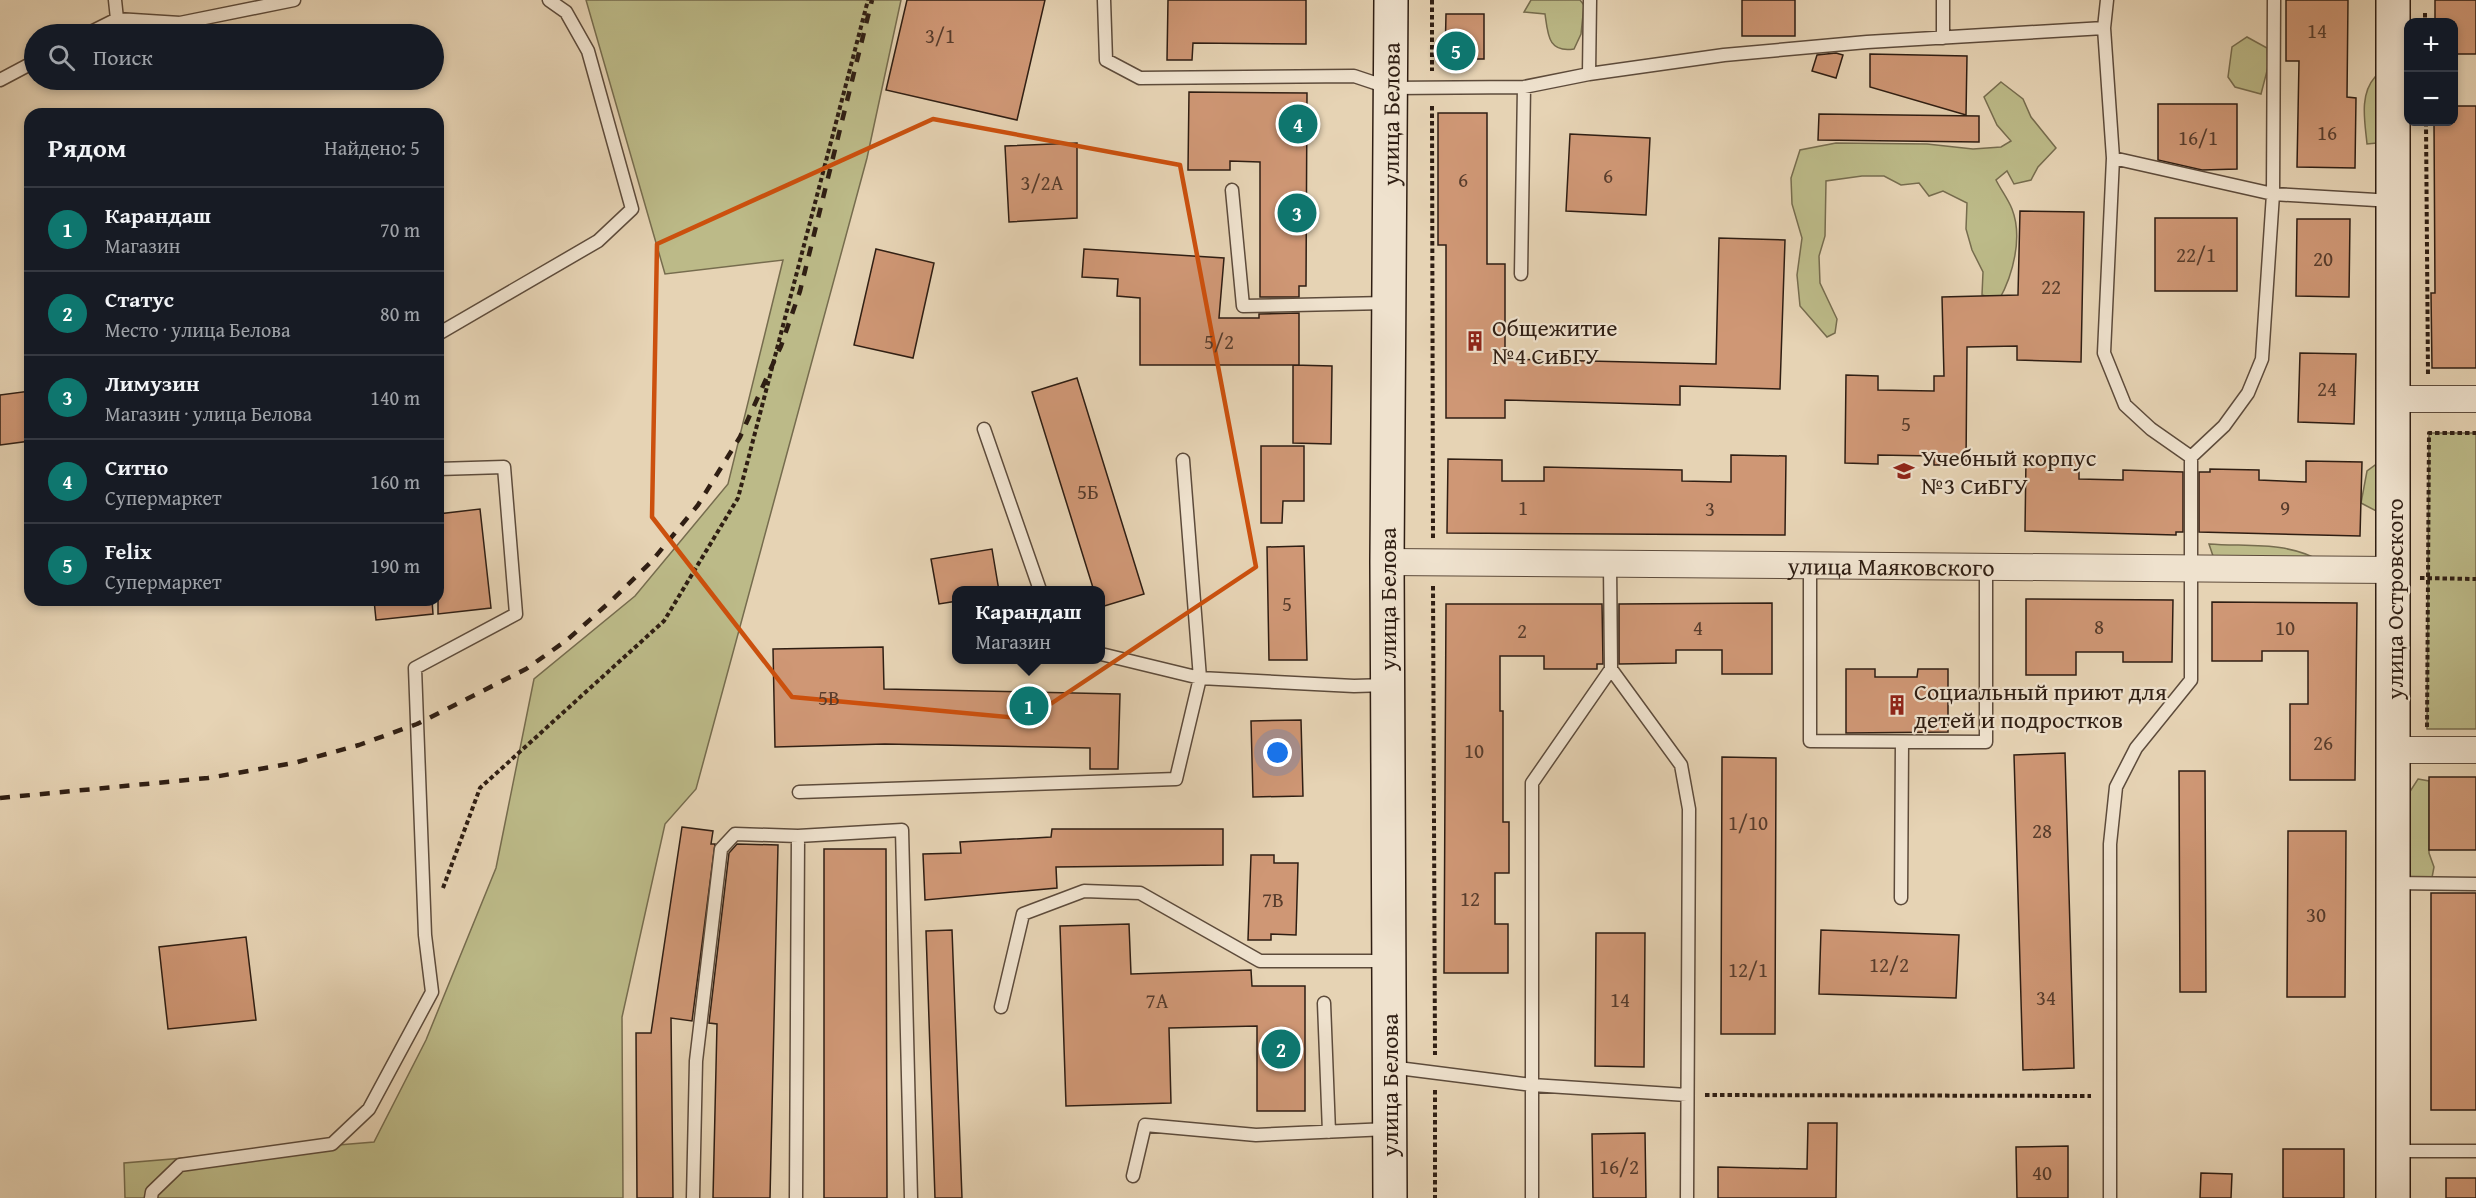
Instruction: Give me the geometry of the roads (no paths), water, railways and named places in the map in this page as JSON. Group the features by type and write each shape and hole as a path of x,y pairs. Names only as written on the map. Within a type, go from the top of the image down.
{"main road":[{"name":"улица Белова","path":"1390,1198 1387,562 1391,0"},
{"name":"улица Островского","path":"2393,0 2394,399 2402,574 2394,750 2393,1198"}],"street":[{"path":"2394,399 2476,399"},
{"name":"улица Маяковского","path":"1387,562 2191,568 2402,574"},
{"path":"2394,750 2476,750"}],"lane":[{"path":"115,0 117,19"},
{"path":"107,24 117,19 180,23 294,0"},
{"path":"444,331 598,241 632,209 588,51 566,12 549,0"},
{"path":"1104,0 1106,60 1140,78 1354,76 1390,88 1524,87 1589,74 1724,55 1867,42 2104,28"},
{"path":"1589,74 1590,0"},
{"path":"1943,0 1943,38"},
{"path":"2107,0 2104,28 2113,158 2104,353 2125,405 2151,429 2191,457"},
{"path":"2110,1198 2110,844 2116,787 2136,748 2191,680 2191,457 2224,426 2248,393 2262,359 2273,194 2274,0"},
{"path":"0,80 24,67"},
{"path":"1521,274 1524,87"},
{"path":"2113,158 2273,194 2394,201"},
{"path":"1232,190 1243,306 1389,303"},
{"path":"984,429 1038,586"},
{"path":"799,792 1176,779 1200,678 1183,460"},
{"path":"151,1198 152,1192 180,1165 332,1144 369,1109 432,992 425,935 415,668 516,614 504,467 444,469"},
{"path":"1532,1198 1532,783 1611,669 1610,564"},
{"path":"1810,566 1810,741 1902,742 1986,742 1986,567"},
{"path":"1105,655 1200,678 1387,686"},
{"path":"1611,669 1681,765 1687,798 1689,821 1687,1198"},
{"path":"1901,898 1902,742"},
{"path":"693,1198 696,1061 721,849 735,834 798,836 902,830 911,1198"},
{"path":"796,1198 798,836"},
{"path":"2393,883 2476,884"},
{"path":"1001,1007 1023,914 1084,891 1140,893 1260,961 1389,961"},
{"path":"1324,1003 1329,1132"},
{"path":"1389,1067 1532,1085 1687,1095"},
{"path":"1133,1176 1145,1125 1256,1135 1389,1129"},
{"path":"2393,1151 2476,1151"}],"railway":[{"path":"0,798 208,778 294,763 359,745 417,724 526,669 567,640 611,601 651,562 698,505 740,437 781,346 800,291 872,0"}],"place":[{"name":"Felix","path":"1456,51"},
{"name":"Ситно","path":"1298,124"},
{"name":"Лимузин","path":"1297,213"},
{"name":"Общежитие №4 СиБГУ","path":"1475,341"},
{"name":"Учебный корпус №3 СиБГУ","path":"1904,471"},
{"name":"Социальный приют для детей и подростков","path":"1897,705"},
{"name":"Карандаш","path":"1029,706"},
{"name":"Статус","path":"1281,1049"}]}
